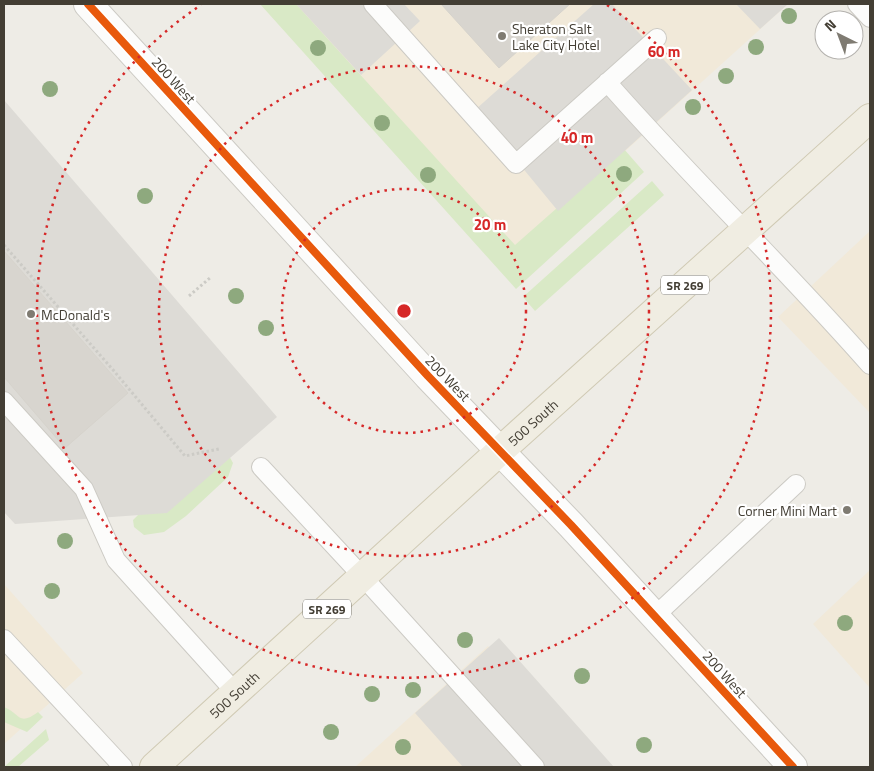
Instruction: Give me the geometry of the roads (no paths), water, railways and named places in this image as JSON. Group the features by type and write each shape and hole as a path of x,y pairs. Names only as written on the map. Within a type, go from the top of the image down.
{"main road":[{"name":"500 South","path":"154,767 500,451 870,118"}],"street":[{"name":"200 West","path":"88,4 428,376 656,616 793,767"}],"lane":[{"path":"373,4 516,164 657,38"},
{"path":"857,4 870,18"},
{"path":"607,82 671,154 746,230 870,365"},
{"path":"4,401 84,488 116,560 236,693"},
{"path":"261,467 535,767"},
{"path":"656,616 796,484"},
{"path":"4,639 124,767"}],"place":[{"name":"Sheraton Salt Lake City Hotel","path":"502,36"},
{"name":"McDonald's","path":"31,314"},
{"name":"Corner Mini Mart","path":"847,510"}]}
